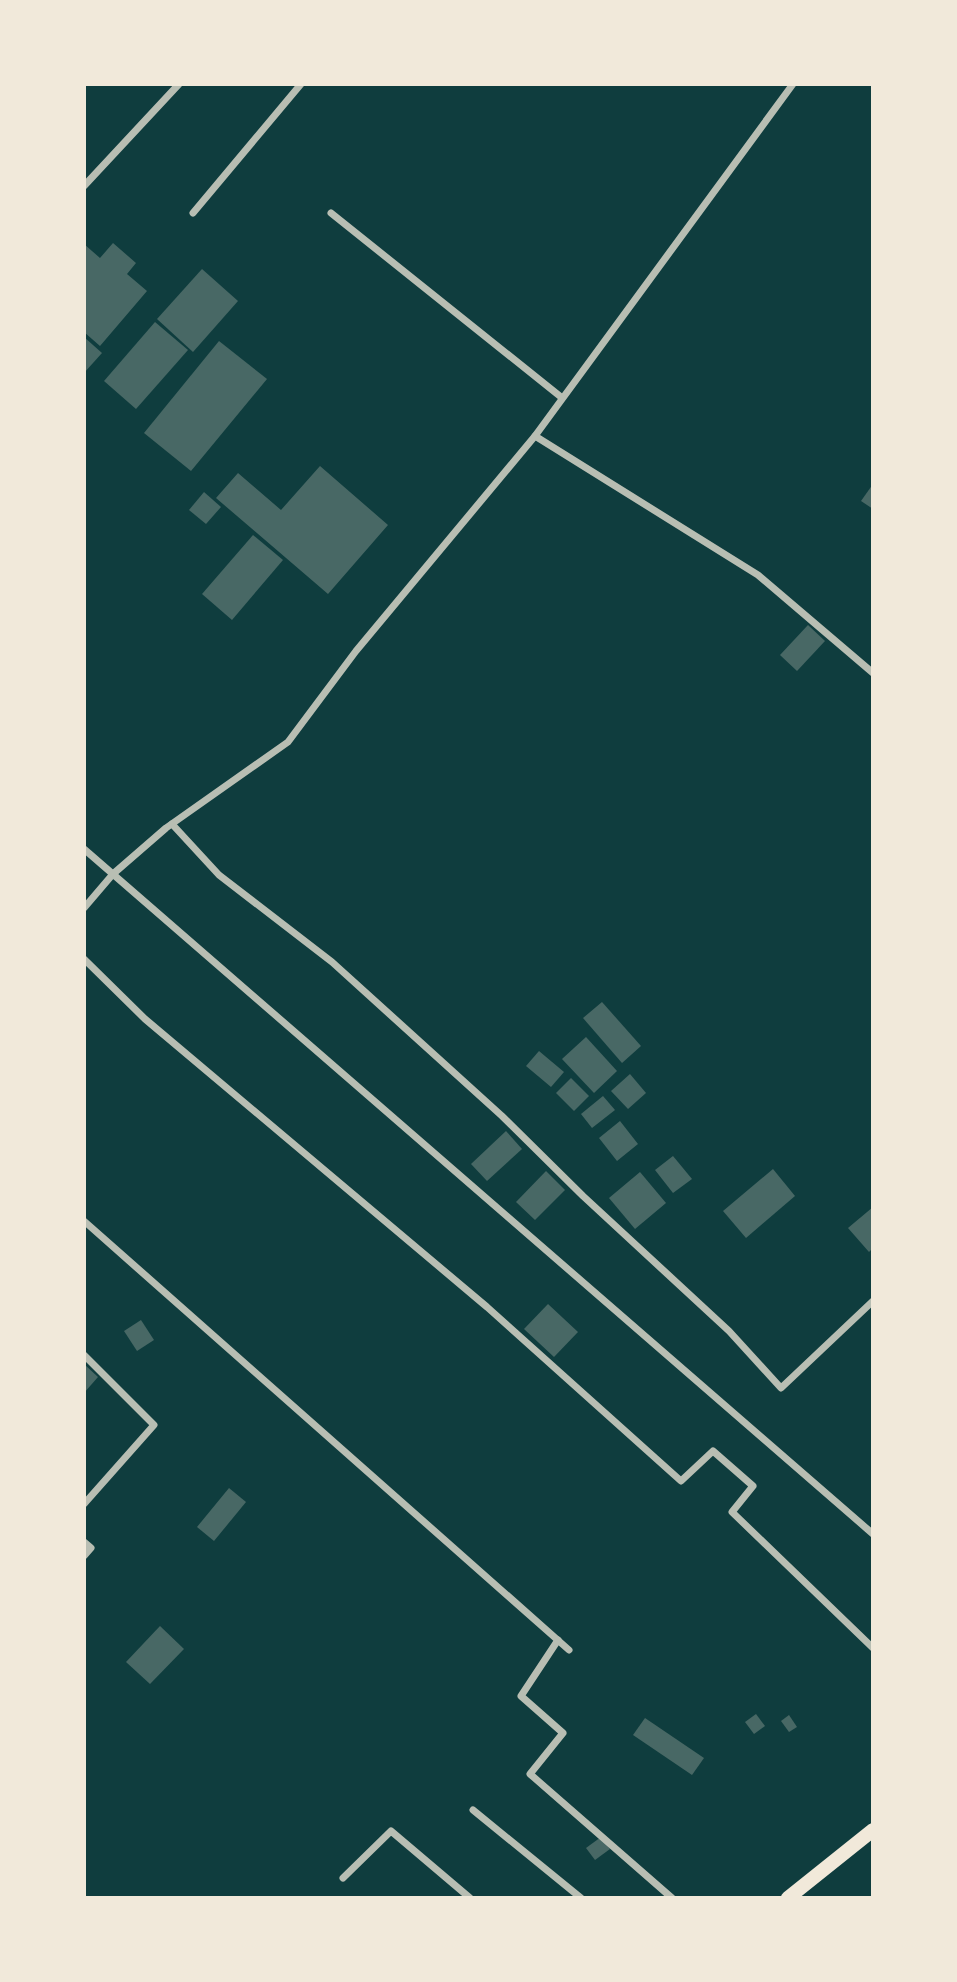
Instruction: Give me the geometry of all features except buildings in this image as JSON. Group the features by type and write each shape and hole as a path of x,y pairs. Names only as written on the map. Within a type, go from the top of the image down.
{"main road":[{"path":"788,1898 873,1830"}],"street":[{"path":"84,186 179,84"},
{"path":"193,213 301,84"},
{"path":"84,908 113,874 172,824 288,742 356,651 535,436 793,84"},
{"path":"331,213 561,397"},
{"path":"535,436 758,575 873,673"},
{"path":"172,824 219,875 332,962 502,1115 583,1196 729,1331 781,1388 873,1301"},
{"path":"84,849 873,1534"},
{"path":"84,959 145,1018 487,1307 681,1481 713,1451 753,1486 732,1512 873,1648"},
{"path":"84,1221 569,1650"},
{"path":"84,1355 154,1425 84,1504"},
{"path":"84,1542 91,1548 84,1556"},
{"path":"558,1640 521,1696 563,1733 530,1774 672,1898"},
{"path":"473,1810 581,1898"},
{"path":"343,1878 391,1831 470,1898"}]}
